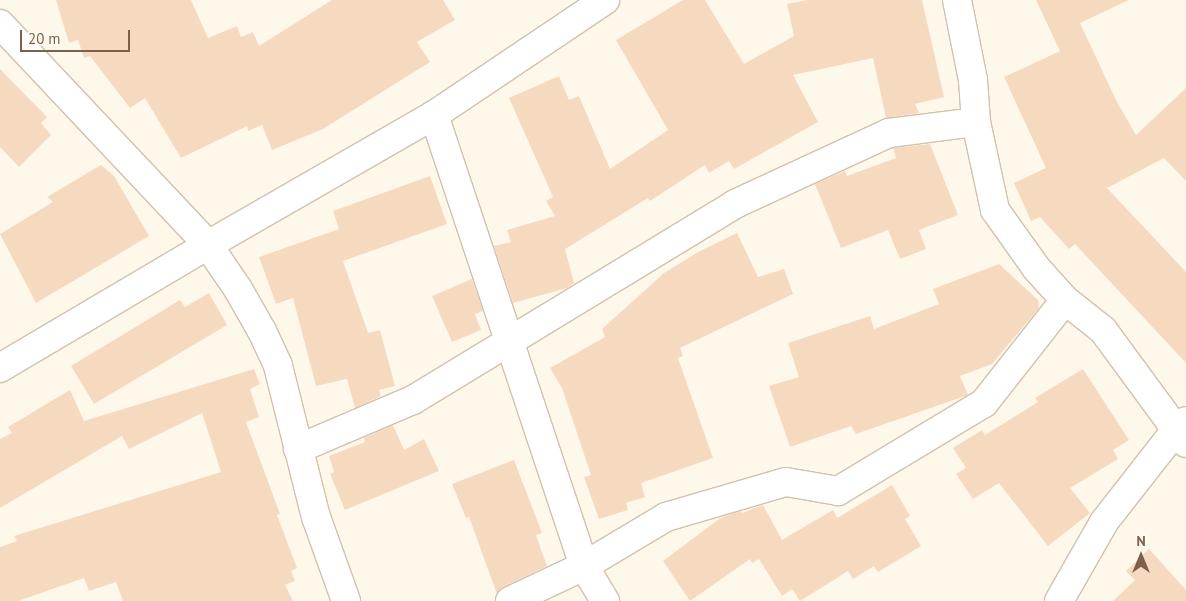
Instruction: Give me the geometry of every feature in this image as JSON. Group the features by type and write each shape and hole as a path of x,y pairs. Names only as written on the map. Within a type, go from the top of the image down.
{"street":[{"path":"957,0 973,80 976,122 995,210 1037,268 1065,300 1103,330 1183,431 1104,522 1059,601"},
{"path":"0,368 208,245 434,115 601,1"},
{"path":"0,24 208,245 262,331 278,366 316,517 346,601"},
{"path":"434,115 584,566 604,601"},
{"path":"298,449 413,400 735,204 890,133 976,122"},
{"path":"510,601 584,566 666,517 786,482 838,491 984,403 1065,300"}],"building":[{"path":"56,0 191,0 208,38 237,26 241,37 253,32 259,46 332,0 443,0 455,20 417,42 430,62 323,129 272,150 262,125 248,131 247,126 181,158 145,98 130,108 90,56 84,58 78,40 69,43"},
{"path":"683,0 705,0 744,64 794,36 787,4 807,0 922,0 944,97 915,104 919,113 886,118 873,58 793,75 818,122 734,169 729,161 709,173 705,165 650,201 648,198 565,249 574,283 567,288 513,303 494,246 511,242 507,230 555,216 546,201 553,197 509,98 559,76 569,100 579,96 610,169 668,130 616,40"},
{"path":"1036,0 1129,0 1080,23 1116,100 1136,135 1186,88 1186,181 1164,158 1107,188 1186,272 1186,363 1075,244 1069,249 1040,217 1031,221 1014,183 1046,168 1004,77 1060,51"},
{"path":"0,69 47,117 41,123 51,135 19,167 0,147"},
{"path":"930,144 958,215 919,230 926,249 900,259 888,230 841,248 815,184 845,171 847,176 896,158 893,148"},
{"path":"101,165 114,176 149,236 36,303 0,234 53,202 47,197"},
{"path":"430,176 447,224 343,261 368,333 380,330 395,386 379,390 381,396 355,408 347,379 316,386 293,298 276,304 259,257 339,229 333,211"},
{"path":"737,233 758,277 784,269 793,294 680,348 683,356 678,358 713,458 641,483 645,497 626,503 628,510 599,519 584,477 591,475 562,388 550,368 605,337 602,329 664,273 698,252"},
{"path":"999,264 1038,300 1039,308 992,364 960,376 968,395 856,434 851,426 790,447 769,386 799,377 788,343 870,316 874,329 939,304 933,289"},
{"path":"472,279 483,311 475,314 481,330 452,342 432,296"},
{"path":"209,293 227,325 94,404 71,366 180,300 185,307"},
{"path":"254,369 260,384 250,389 259,417 246,422 280,514 277,515 297,568 291,571 295,581 285,585 293,601 123,601 116,582 89,591 84,578 18,601 0,601 0,547 17,541 14,536 221,472 202,413 129,449 122,436 0,508 0,439 12,433 8,427 70,390 84,421"},
{"path":"1083,369 1129,440 1113,450 1118,459 1070,488 1090,513 1048,546 999,483 973,499 956,474 966,468 953,448 982,430 985,435 1038,402 1035,398"},
{"path":"393,425 404,450 424,439 439,471 345,510 330,474 334,472 329,456 365,442 364,438"},
{"path":"514,460 542,533 536,535 547,566 503,587 497,594 469,517 466,518 452,484"},
{"path":"892,485 910,516 905,519 921,546 878,572 874,566 853,579 848,571 800,601 792,589 782,596 759,559 752,563 750,559 690,601 663,561 719,519 728,515 741,511 742,513 763,505 782,540 833,510 837,518"},
{"path":"1149,549 1186,590 1186,601 1113,601 1135,580 1126,571"}]}
